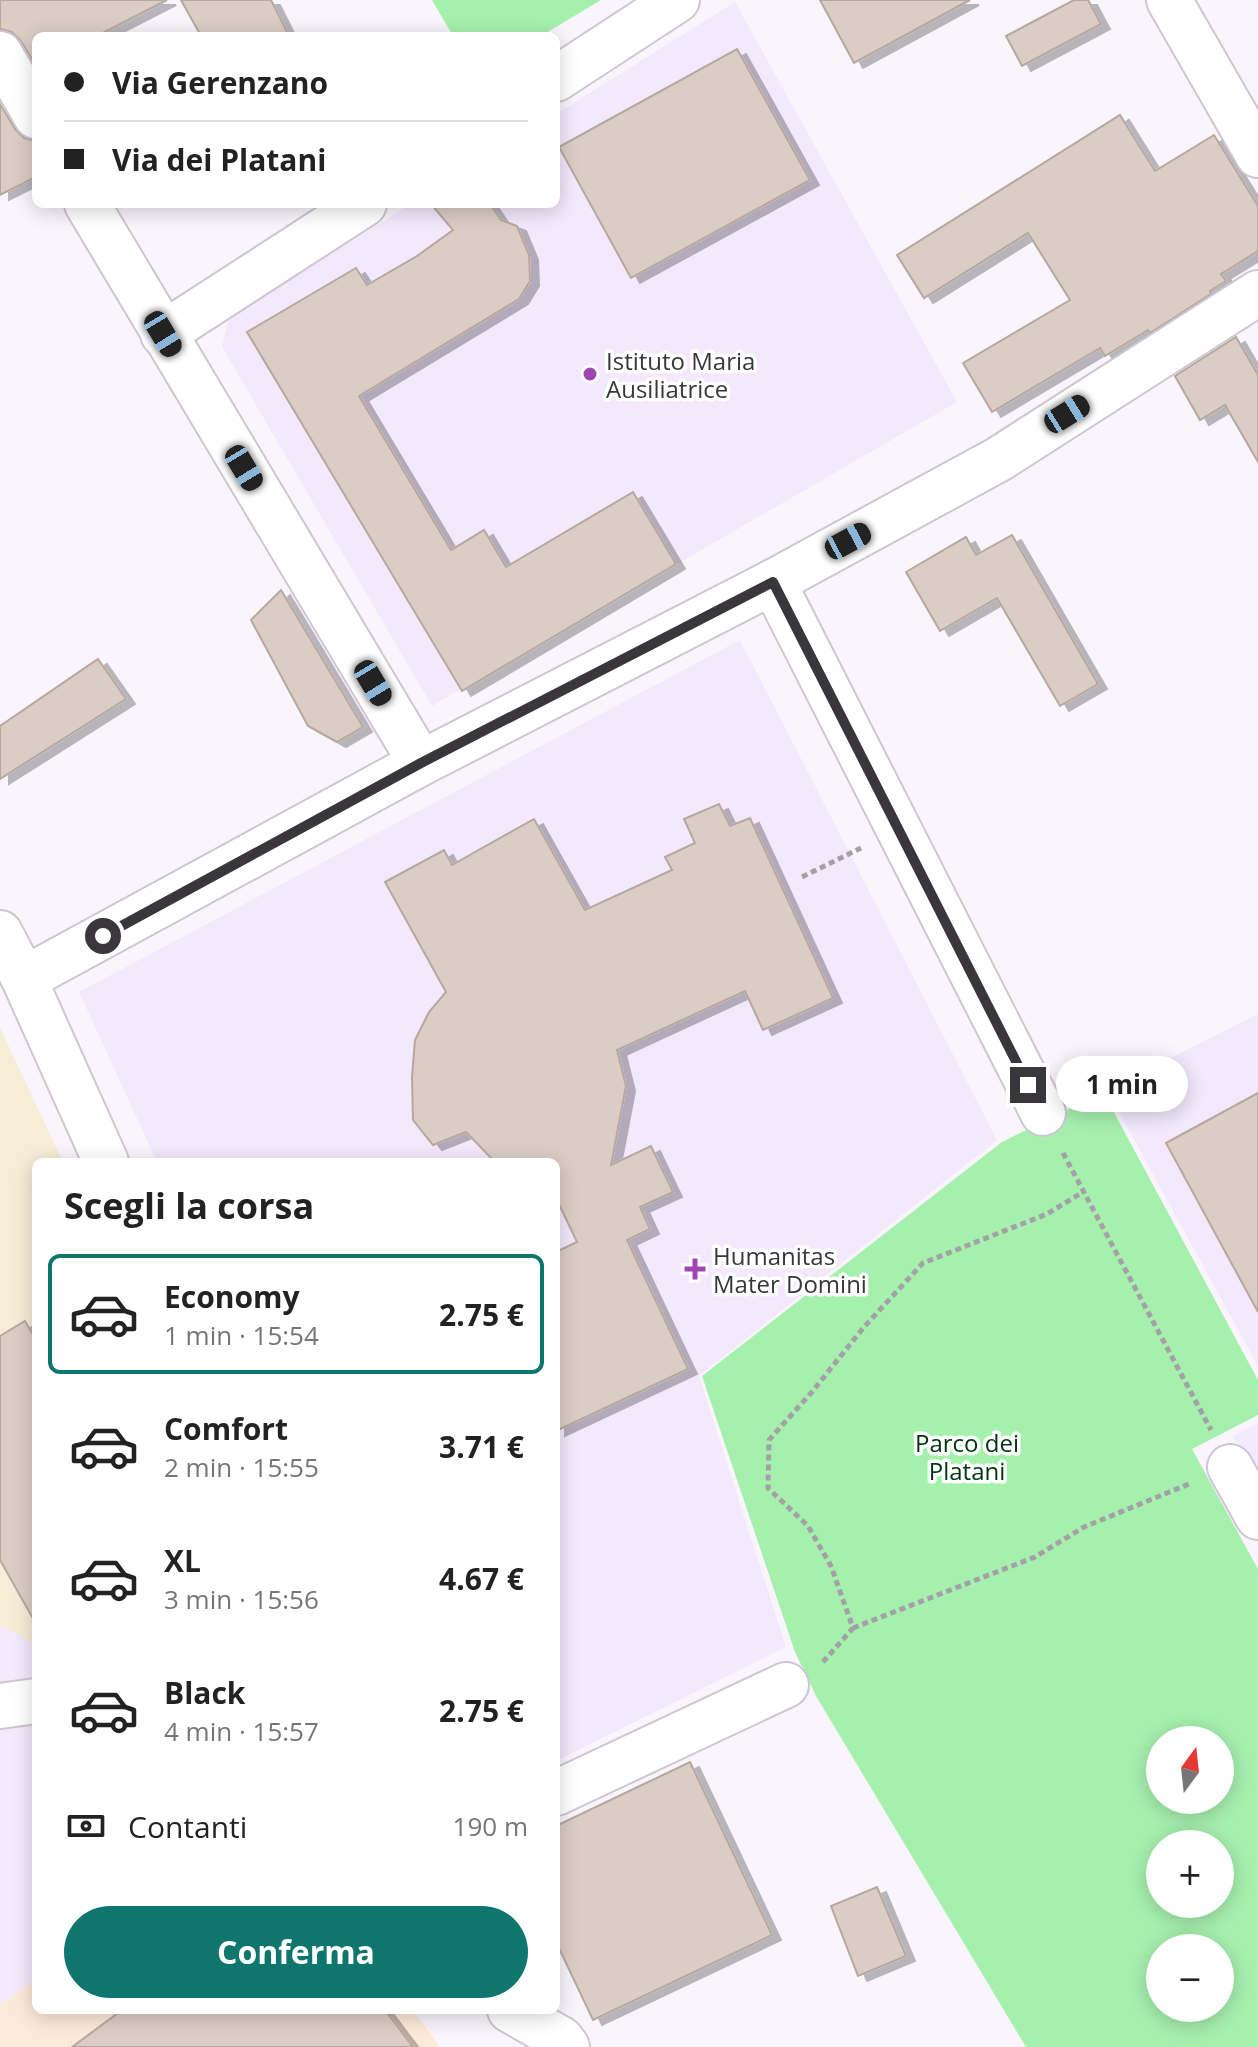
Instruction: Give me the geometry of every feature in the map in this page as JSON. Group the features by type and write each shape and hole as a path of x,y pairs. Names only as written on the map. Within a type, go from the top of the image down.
{"street":[{"path":"560,76 677,0"},
{"path":"1169,0 1258,155"},
{"path":"0,54 32,109"},
{"path":"89,208 421,763"},
{"path":"163,334 358,208"},
{"path":"24,979 421,763 773,582 999,459 1258,293"},
{"path":"773,582 1043,1113"},
{"path":"0,933 24,979 104,1158"},
{"path":"1230,1467 1258,1517"},
{"path":"560,1791 786,1685"},
{"path":"0,1706 32,1702"},
{"path":"510,2014 529,2047"},
{"path":"515,2014 561,2039 567,2047"}],"path":[{"path":"802,877 898,831"},
{"path":"786,1685 828,1660 853,1628 1035,1557 1084,1527 1230,1467 1043,1113"},
{"path":"853,1628 831,1566 808,1526 768,1488 769,1440 864,1327 923,1263 1047,1214 1083,1192"}],"shaded area":[{"name":"Istituto Maria Ausiliatrice","path":"735,2 957,402 432,706 222,347 229,317 405,208 560,208 560,111"},
{"name":"Humanitas Mater Domini","path":"740,640 997,1140 699,1376 786,1647 560,1759 560,1158 155,1158 79,992"},
{"path":"1258,1014 1258,1366 1107,1090"},
{"path":"0,1028 61,1158 32,1158 32,1642 0,1625"},
{"path":"1258,1423 1258,1481 1233,1436"},
{"path":"0,1625 32,1642 32,1982 0,2004"},
{"path":"32,1982 32,2014 416,2014 440,2047 0,2047 0,2004"}],"green space":[{"path":"432,0 601,0 548,32 451,32"},
{"name":"Parco dei Platani","path":"1103,1092 1258,1380 1258,1415 1192,1449 1258,1569 1258,2047 1026,2047 816,1696 795,1652 702,1376 1002,1142"}],"building":[{"path":"0,0 167,0 105,32 32,32 32,59 12,32 0,29"},
{"path":"181,0 271,0 287,32 199,32"},
{"path":"820,0 970,0 854,63"},
{"path":"1074,0 1088,0 1101,24 1022,66 1006,36"},
{"path":"737,49 810,180 631,278 560,146"},
{"path":"0,104 15,129 24,138 32,140 32,179 0,195"},
{"path":"1120,115 1155,171 1214,135 1258,206 1258,251 1221,274 1226,281 1210,291 1211,294 1150,333 1148,330 1105,356 1100,348 992,412 963,363 1070,300 1028,233 924,298 897,255"},
{"path":"434,208 493,208 501,220 517,226 529,255 530,281 519,299 359,396 451,550 484,530 506,567 633,492 676,564 462,691 247,332 356,268 367,285 417,256 453,230"},
{"path":"1236,337 1258,375 1258,462 1225,405 1200,420 1175,376"},
{"path":"1012,535 1098,684 1060,706 997,598 940,631 906,572 966,537 976,555"},
{"path":"281,590 363,727 337,742 308,726 251,620"},
{"path":"98,659 126,699 0,779 0,726"},
{"path":"719,804 730,826 750,818 833,998 763,1030 745,991 617,1050 626,1086 611,1165 651,1146 673,1192 640,1207 650,1229 627,1240 688,1369 560,1429 560,1250 577,1242 560,1206 560,1158 491,1158 466,1132 433,1145 413,1120 415,1040 429,1012 446,992 385,882 444,850 452,865 534,819 585,910 672,870 665,857 695,843 684,819"},
{"path":"1258,1093 1258,1312 1166,1143"},
{"path":"25,1321 32,1333 32,1617 0,1560 0,1336"},
{"path":"690,1762 772,1935 593,2020 560,1950 560,1824"},
{"path":"877,1887 906,1956 858,1976 831,1906"},
{"path":"117,2014 388,2014 413,2047 72,2047"}],"place":[{"name":"Istituto Maria Ausiliatrice","path":"590,374"},
{"name":"Humanitas Mater Domini","path":"695,1269"}],"route":[{"path":"103,936 421,763 773,582 1028,1085"}]}
